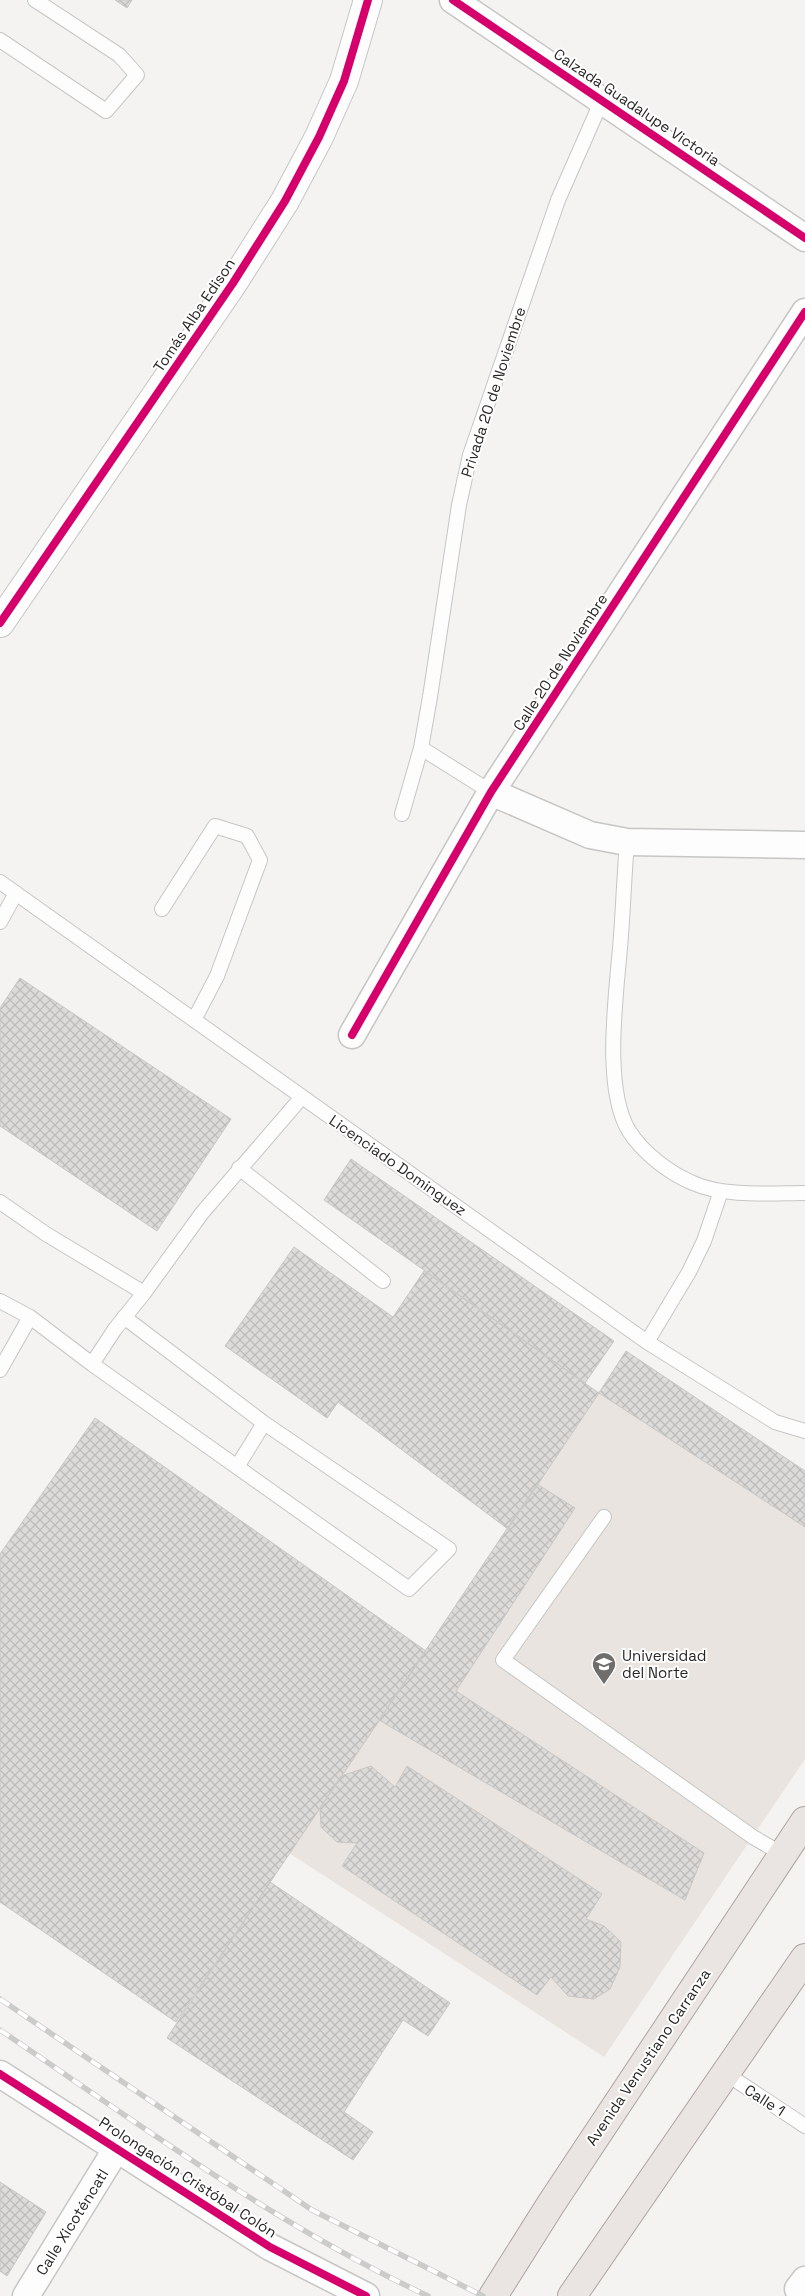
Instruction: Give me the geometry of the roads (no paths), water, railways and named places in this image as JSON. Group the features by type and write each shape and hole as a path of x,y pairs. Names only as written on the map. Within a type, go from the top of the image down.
{"main road":[{"name":"Avenida Venustiano Carranza","path":"493,2296 551,2204 805,1820"},
{"path":"572,2296 805,1958"}],"street":[{"name":"Tomás Alba Edison","path":"0,622 233,283 285,201 319,137 344,81 368,0"},
{"name":"Calzada Guadalupe Victoria","path":"453,0 805,238"},
{"name":"Calle 20 de Noviembre","path":"352,1036 491,792 805,312"},
{"path":"491,792 590,835 627,842 805,845"},
{"name":"Prolongación Cristóbal Colón","path":"0,2074 270,2246 366,2296"},
{"name":"Calle Xicoténcatl","path":"26,2296 117,2148"}],"lane":[{"path":"0,40 106,111 136,75 119,55 35,0"},
{"name":"Privada 20 de Noviembre","path":"402,814 421,748 459,506 470,455 558,200 602,100"},
{"path":"421,748 491,792"},
{"path":"162,910 215,826 247,836 260,860 217,976 194,1020"},
{"path":"627,842 614,1022 615,1072 620,1104 629,1130 648,1154 694,1184 721,1190 805,1193"},
{"name":"Licenciado Dominguez","path":"0,882 647,1342 775,1422 805,1431"},
{"path":"0,922 16,893"},
{"path":"92,1364 124,1317 202,1214 239,1168 302,1097"},
{"path":"239,1168 383,1281"},
{"path":"647,1342 689,1272 704,1241 721,1190"},
{"path":"0,1202 46,1234 144,1293"},
{"path":"0,1301 30,1317 92,1364 409,1589 449,1549 264,1423 124,1317"},
{"path":"0,1370 30,1317"},
{"path":"237,1467 264,1423"},
{"path":"604,1516 503,1660 753,1837 782,1854"},
{"name":"Calle 1","path":"725,2073 805,2126"}],"railway":[{"path":"0,1999 312,2210 483,2296"},
{"path":"0,2030 156,2137 262,2205 317,2238 428,2296"}],"place":[{"name":"Universidad del Norte","path":"604,1685"}]}
